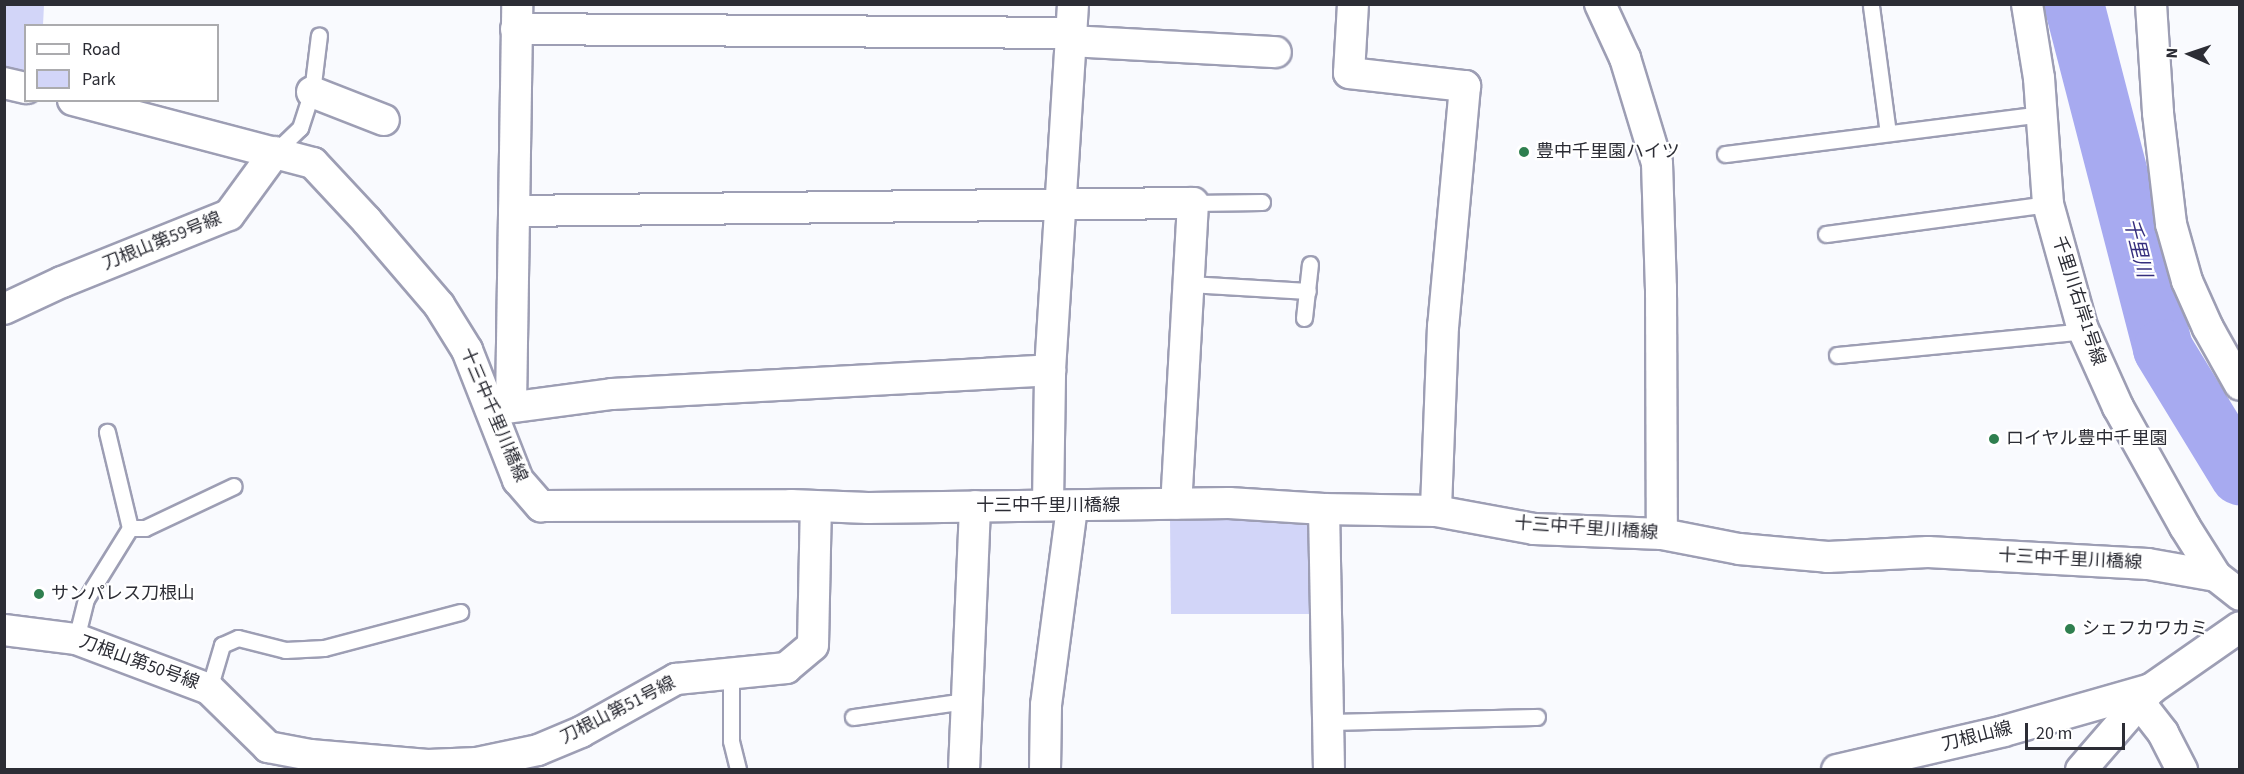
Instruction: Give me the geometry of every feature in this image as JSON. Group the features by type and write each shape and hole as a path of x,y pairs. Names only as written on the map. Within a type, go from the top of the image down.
{"street":[{"path":"1353,4 1349,74 1465,86 1443,326 1436,511"},
{"path":"1600,4 1625,58 1657,163 1661,288 1662,534"},
{"name":"千里川右岸1号線","path":"2027,4 2039,78 2048,204 2059,250 2084,332 2118,407 2185,527 2216,576 2240,595"},
{"path":"2151,4 2158,123 2171,224 2187,281 2208,328 2240,385"},
{"path":"1050,370 612,394 502,408 514,211 517,17 1072,26 1276,52"},
{"path":"1045,770 1046,705 1060,506 1050,370 1072,26"},
{"path":"4,83 24,88"},
{"path":"312,92 384,120"},
{"name":"十三中千里川橋線","path":"81,102 313,163 439,305 502,408 518,480 541,506 1060,506 1229,503 1324,509 1436,511 1534,529 1662,534 1739,549 1828,557 1928,552 2148,564 2216,576"},
{"name":"刀根山第59号線","path":"4,309 62,282 229,215 275,152"},
{"path":"514,211 1193,203 1176,504"},
{"path":"964,770 965,701 975,506"},
{"name":"刀根山第51号線","path":"429,767 540,760 581,732 676,679 786,668 813,645 816,507"},
{"path":"1324,509 1329,770"},
{"name":"刀根山線","path":"1837,770 2145,696 2240,627"},
{"name":"刀根山第50号線","path":"4,630 76,639 209,689 268,747 310,755 429,767"},
{"path":"2081,770 2145,696 2182,770"}],"lane":[{"path":"1871,6 1888,133"},
{"name":"刀根山第59号線","path":"275,152 300,128 312,92 319,35"},
{"path":"1725,154 2040,114"},
{"path":"1193,203 1262,202"},
{"path":"1826,234 2048,204"},
{"path":"1304,318 1310,264"},
{"path":"1189,284 1308,291"},
{"path":"1837,355 2084,332"},
{"path":"76,639 86,598 129,528 107,432"},
{"path":"129,528 145,528 234,486"},
{"path":"209,689 222,645 238,638 285,650 324,648 460,612"},
{"path":"731,674 731,741 738,770"},
{"path":"853,717 965,701"},
{"path":"1328,722 1537,717"}],"green space":[{"path":"4,5 44,5 43,24 24,24 24,71 5,67"},
{"path":"1170,518 1300,518 1313,524 1313,614 1171,614"}],"waterway":[{"name":"千里川","path":"2074,4 2163,349 2240,475"}],"place":[{"name":"豊中千里園ハイツ","path":"1524,152"},
{"name":"ロイヤル豊中千里園","path":"1994,439"},
{"name":"サンパレス刀根山","path":"39,594"},
{"name":"シェフカワカミ","path":"2070,629"}]}
